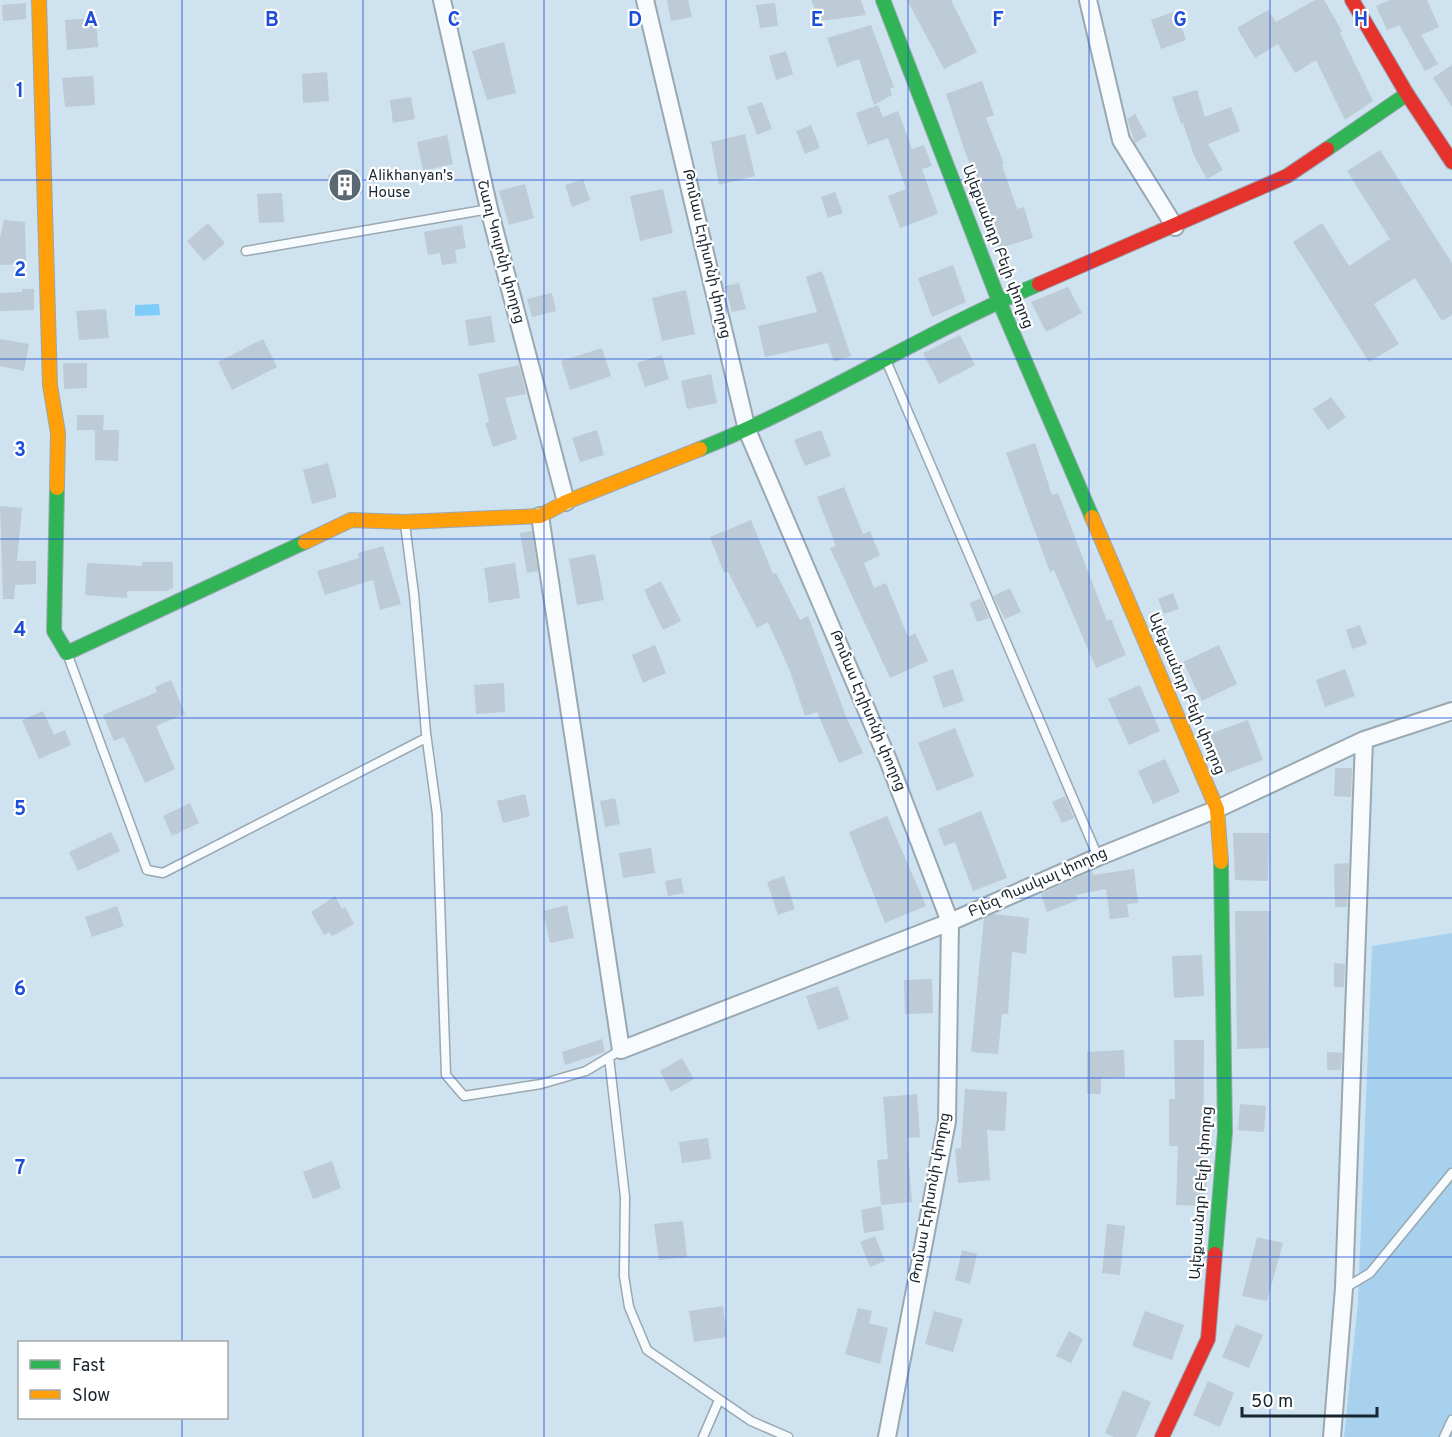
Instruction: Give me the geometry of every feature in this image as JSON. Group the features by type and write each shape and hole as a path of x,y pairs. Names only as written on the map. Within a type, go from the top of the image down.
{"street":[{"path":"39,0 50,386 57,433 54,631 67,652 351,520 405,522 540,516 566,502 747,430 885,357 999,301 1175,227 1287,176 1407,94"},
{"name":"Շառլ Կուլոնի փողոց","path":"442,0 489,209 566,502"},
{"name":"Թոմաս Էդիսոնի փողոց","path":"645,0 747,430 888,760 950,921 947,1121 887,1437"},
{"name":"Ալեքսանդր Բելի փողոց","path":"883,0 999,301 1218,808 1226,1132 1208,1339 1162,1437"},
{"path":"1088,0 1121,140 1175,227"},
{"path":"1352,0 1407,94 1452,162"},
{"path":"540,516 615,1053"},
{"name":"Բլեզ Պասկալ փողոց","path":"615,1053 950,921 1098,856 1218,808 1364,740 1452,711"},
{"path":"1332,1437 1344,1288 1364,740"}],"lane":[{"path":"246,251 489,209"},
{"path":"885,357 1098,856"},
{"path":"405,522 414,594 426,738 437,814 446,1075 464,1096 541,1084 586,1071 615,1053 623,1172 622,1242 629,1307 648,1350 750,1421 788,1437"},
{"path":"67,652 147,870 163,873 426,738"},
{"path":"1344,1288 1370,1273 1452,1173"},
{"path":"702,1437 719,1400"},
{"path":"1444,1437 1452,1420"}],"shaded area":[{"path":"1452,933 1452,1437 1344,1437 1358,1302 1372,946"}],"water":[{"path":"159,304 160,315 135,316 135,305"}],"building":[{"path":"667,0 688,0 692,17 671,21"},
{"path":"811,0 861,0 866,15 820,21"},
{"path":"907,0 951,0 977,52 944,69"},
{"path":"1315,0 1324,0 1342,31 1340,33 1373,101 1345,120 1316,60 1295,73 1278,44 1255,58 1237,28 1268,10 1276,22"},
{"path":"1390,0 1427,0 1439,27 1421,35 1438,64 1425,71 1399,25 1387,30 1376,6"},
{"path":"26,3 26,19 3,21 2,5"},
{"path":"775,3 778,26 760,28 756,5"},
{"path":"1176,11 1186,40 1161,49 1151,20"},
{"path":"96,18 98,47 67,50 65,20"},
{"path":"871,25 894,87 890,89 892,95 874,105 859,59 837,67 827,38"},
{"path":"504,42 516,93 487,100 472,51"},
{"path":"786,51 793,74 776,80 769,56"},
{"path":"1452,65 1452,107 1433,78"},
{"path":"327,72 329,101 303,103 302,74"},
{"path":"93,76 95,105 65,107 62,78"},
{"path":"982,81 994,115 986,118 1004,164 1002,165 1017,209 1024,207 1033,238 999,248 988,208 965,152 946,94"},
{"path":"1197,90 1205,117 1231,107 1240,131 1208,144 1223,170 1207,179 1194,156 1172,97"},
{"path":"411,97 415,119 393,123 390,100"},
{"path":"762,102 772,129 757,135 747,107"},
{"path":"878,105 883,117 898,111 912,149 924,145 932,166 922,169 938,214 900,228 888,196 906,189 888,138 868,145 856,113"},
{"path":"1135,114 1147,136 1135,143 1127,119"},
{"path":"811,125 820,148 805,154 796,131"},
{"path":"745,134 755,176 719,185 711,142"},
{"path":"447,135 453,164 423,171 417,142"},
{"path":"1380,150 1452,263 1452,315 1442,321 1415,278 1374,304 1399,344 1369,362 1293,242 1322,223 1349,266 1390,239 1347,171"},
{"name":"Alikhanyan's House","path":"357,170 362,194 332,200 328,175"},
{"path":"583,179 590,200 572,207 565,185"},
{"path":"525,184 534,218 509,225 499,191"},
{"path":"663,189 673,233 640,241 630,196"},
{"path":"835,192 843,213 828,218 821,197"},
{"path":"282,193 284,222 259,223 257,194"},
{"path":"4,220 25,222 26,264 0,265 0,238"},
{"path":"208,223 225,243 204,261 187,241"},
{"path":"462,225 466,248 455,250 457,263 442,265 440,253 428,255 424,232"},
{"path":"953,265 966,302 932,317 918,278"},
{"path":"822,271 851,356 834,362 828,343 765,357 758,326 817,312 806,277"},
{"path":"739,283 746,309 732,312 725,286"},
{"path":"1068,287 1082,313 1046,332 1031,302"},
{"path":"22,289 34,289 34,310 0,311 0,293 22,292"},
{"path":"686,290 695,334 662,341 652,298"},
{"path":"552,293 556,311 532,317 527,299"},
{"path":"106,309 109,338 79,340 76,311"},
{"path":"491,316 495,342 469,346 465,320"},
{"path":"960,335 975,365 939,384 923,353"},
{"path":"0,339 29,344 24,371 0,366"},
{"path":"263,339 277,367 232,390 218,362"},
{"path":"602,348 611,376 570,390 561,361"},
{"path":"662,355 669,379 645,387 637,363"},
{"path":"63,363 87,363 87,388 64,389"},
{"path":"519,365 526,394 505,398 517,439 493,447 485,423 489,422 478,374"},
{"path":"711,374 717,403 687,409 681,381"},
{"path":"1331,397 1346,417 1328,430 1313,409"},
{"path":"77,415 104,415 103,430 119,430 118,461 95,460 95,430 77,430"},
{"path":"597,430 604,455 580,462 572,438"},
{"path":"821,430 831,456 805,466 794,440"},
{"path":"1035,443 1052,495 1058,493 1107,621 1111,619 1126,655 1096,668 1054,570 1050,572 1006,453"},
{"path":"328,463 337,497 312,504 303,470"},
{"path":"844,487 863,534 870,531 880,555 864,563 874,588 886,583 908,637 915,633 928,661 890,678 830,548 836,546 817,497"},
{"path":"0,506 22,508 17,561 36,561 36,584 15,585 14,599 3,599"},
{"path":"751,520 773,574 776,573 800,620 808,616 846,716 863,753 839,763 817,712 805,716 790,671 768,622 757,628 728,572 724,573 710,537"},
{"path":"532,531 538,571 527,573 520,533"},
{"path":"383,546 401,604 380,610 373,580 325,595 317,571 359,558 358,553"},
{"path":"595,554 604,600 577,605 569,559"},
{"path":"142,562 173,562 173,588 167,591 127,591 127,598 85,595 87,563 142,566"},
{"path":"515,563 520,598 489,603 484,568"},
{"path":"661,581 681,621 663,630 644,590"},
{"path":"1010,588 1021,612 1005,619 993,596"},
{"path":"1173,593 1179,609 1164,614 1158,599"},
{"path":"981,598 989,618 977,622 970,603"},
{"path":"1360,625 1367,644 1352,649 1346,630"},
{"path":"655,645 666,673 643,683 632,655"},
{"path":"1219,645 1237,684 1202,701 1183,662"},
{"path":"953,669 964,701 943,708 933,676"},
{"path":"1345,669 1355,696 1325,707 1316,680"},
{"path":"171,680 185,714 156,726 175,769 145,783 124,737 114,741 103,715 157,692 155,687"},
{"path":"504,683 505,712 476,714 474,685"},
{"path":"1140,685 1160,731 1129,745 1108,699"},
{"path":"43,711 54,735 65,730 71,745 39,759 22,720"},
{"path":"1248,720 1263,760 1225,774 1210,734"},
{"path":"955,728 974,776 937,791 918,743"},
{"path":"1165,759 1180,792 1153,804 1138,771"},
{"path":"1335,768 1352,768 1351,797 1334,796"},
{"path":"525,794 530,816 503,823 497,801"},
{"path":"1065,796 1074,818 1062,823 1052,802"},
{"path":"615,798 620,824 605,827 600,801"},
{"path":"190,803 199,823 172,836 163,816"},
{"path":"981,811 1007,878 973,891 955,842 944,846 938,829"},
{"path":"887,816 926,906 885,923 849,832"},
{"path":"111,832 120,851 78,871 69,852"},
{"path":"1233,833 1269,833 1268,881 1235,880"},
{"path":"651,848 655,873 623,878 619,853"},
{"path":"1349,863 1347,907 1335,907 1334,864"},
{"path":"1134,869 1138,903 1127,904 1129,917 1110,919 1106,889 1076,895 1078,900 1047,912 1041,894 1092,871 1093,875"},
{"path":"784,876 795,909 778,915 767,882"},
{"path":"681,878 684,893 668,896 665,881"},
{"path":"335,896 342,909 345,907 354,924 332,936 329,932 324,935 311,912"},
{"path":"567,905 574,938 550,943 543,911"},
{"path":"117,906 124,926 92,937 85,917"},
{"path":"1235,911 1271,911 1270,1048 1237,1049"},
{"path":"993,914 1029,918 1026,954 1012,952 1008,1014 1002,1014 998,1054 971,1052 984,918"},
{"path":"1202,955 1204,996 1174,998 1172,956"},
{"path":"1334,963 1345,964 1344,987 1334,987"},
{"path":"932,979 933,1013 905,1014 904,980"},
{"path":"838,986 849,1019 818,1030 806,996"},
{"path":"602,1039 605,1052 565,1065 562,1052"},
{"path":"1174,1040 1204,1040 1203,1164 1208,1164 1205,1206 1176,1205 1178,1146 1169,1146 1169,1099 1175,1099"},
{"path":"1124,1050 1125,1077 1101,1078 1101,1094 1087,1094 1087,1052"},
{"path":"1327,1052 1342,1053 1341,1070 1327,1070"},
{"path":"682,1058 694,1079 671,1092 660,1071"},
{"path":"965,1089 1007,1092 1005,1131 987,1130 990,1180 958,1183 955,1149 961,1148"},
{"path":"917,1094 920,1137 907,1138 912,1202 881,1205 877,1160 888,1159 883,1097"},
{"path":"1240,1104 1266,1106 1264,1132 1238,1130"},
{"path":"708,1138 711,1159 682,1163 679,1142"},
{"path":"332,1161 341,1188 313,1199 303,1172"},
{"path":"881,1206 884,1230 864,1233 861,1210"},
{"path":"683,1221 687,1257 659,1260 654,1224"},
{"path":"1107,1224 1125,1226 1120,1275 1102,1273"},
{"path":"875,1236 885,1261 870,1267 860,1242"},
{"path":"1257,1237 1283,1243 1267,1301 1242,1296"},
{"path":"962,1250 977,1254 970,1284 955,1280"},
{"path":"723,1306 727,1337 694,1342 689,1311"},
{"path":"858,1308 872,1311 869,1323 888,1328 880,1364 845,1354"},
{"path":"934,1311 963,1319 953,1352 925,1344"},
{"path":"1145,1311 1184,1325 1172,1360 1132,1346"},
{"path":"1236,1324 1263,1335 1249,1368 1222,1357"},
{"path":"1069,1331 1083,1339 1071,1363 1056,1356"},
{"path":"1208,1381 1234,1393 1220,1427 1193,1415"},
{"path":"1123,1390 1151,1402 1136,1437 1114,1437 1105,1433"}],"traffic: fast":[{"path":"883,0 999,301 1092,517"},
{"path":"1327,149 1407,94"},
{"path":"700,449 786,410 996,303 1039,284"},
{"path":"57,488 54,631 67,653 305,542"},
{"path":"1215,1254 1225,1132 1221,862"}],"traffic: slow":[{"path":"39,0 50,385 58,433 57,488"},
{"path":"305,542 351,520 405,522 540,516 566,502 700,449"},
{"path":"1092,517 1217,809 1221,862"}],"traffic: jam":[{"path":"1352,0 1407,94 1452,162"},
{"path":"1039,284 1287,176 1327,149"},
{"path":"1162,1437 1208,1339 1215,1254"}],"place":[{"name":"Alikhanyan's House","path":"345,185"}]}
